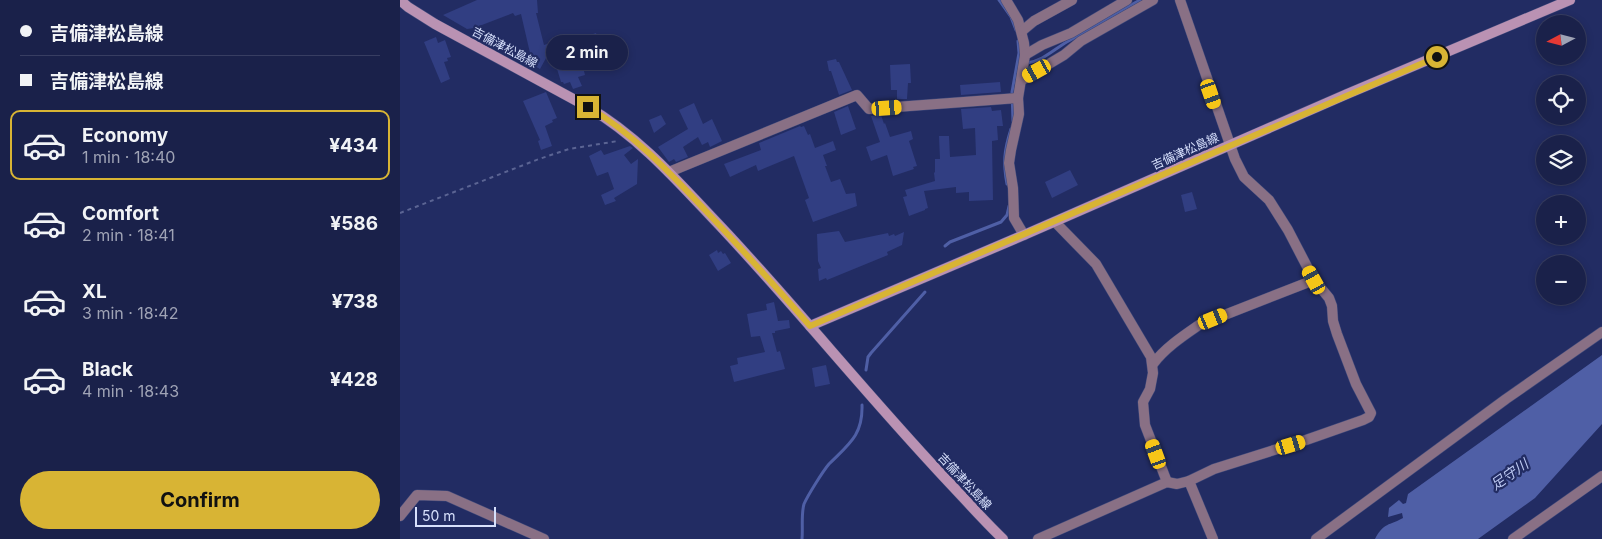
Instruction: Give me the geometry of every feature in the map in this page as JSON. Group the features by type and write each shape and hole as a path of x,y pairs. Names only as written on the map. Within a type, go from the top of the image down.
{"main road":[{"name":"吉備津松島線","path":"400,0 435,24 606,117 634,138 669,172 755,263 997,537"},
{"name":"吉備津松島線","path":"810,326 1570,0"}],"street":[{"path":"1006,0 1022,31 1025,60 1022,80 1014,98 1019,114 1010,150 1009,163 1014,195 1014,218 1024,235"},
{"path":"1022,31 1034,21 1072,0"},
{"path":"1025,60 1042,45 1071,33 1127,0"},
{"path":"1022,80 1064,55 1081,41 1153,0"},
{"path":"1038,539 1166,482 1178,484 1189,482 1214,469 1306,440 1369,417 1371,413 1356,384 1337,334 1329,298 1314,280 1288,230 1269,200 1244,177 1229,146 1180,0"},
{"path":"669,172 857,95 869,109 1014,98"},
{"path":"1055,222 1096,264 1146,346 1153,364 1154,373 1150,389 1143,402 1145,426 1166,482"},
{"path":"1153,364 1185,334 1199,326 1314,280"},
{"path":"1316,539 1506,399 1602,332"},
{"path":"1513,539 1602,476"},
{"path":"1189,482 1213,539"},
{"path":"400,516 416,496 447,496 544,539"}],"path":[{"path":"400,213 569,148 634,138"}],"water":[{"name":"足守川","path":"1602,355 1602,424 1535,498 1478,539 1375,539 1384,527 1403,518 1402,513 1388,517 1389,508 1399,500 1403,504 1406,503 1408,494"}],"building":[{"path":"477,0 537,0 538,13 536,13 544,45 569,37 570,42 596,33 600,45 588,49 592,57 583,61 585,75 578,77 582,86 573,89 570,82 564,84 561,82 551,49 540,69 526,61 530,53 521,14 515,16 513,13 467,29 443,15"},
{"path":"436,37 438,43 445,40 451,57 447,58 448,61 444,62 450,79 441,83 424,42"},
{"path":"836,59 852,90 839,95 827,61"},
{"path":"910,64 911,83 908,83 907,99 897,99 897,90 891,90 890,65"},
{"path":"1000,82 1001,92 961,95 960,85"},
{"path":"546,92 557,118 545,126 552,146 541,150 538,141 540,140 523,101"},
{"path":"694,103 703,124 712,119 722,141 710,147 708,142 702,145 698,137 683,147 688,157 676,162 674,159 669,162 658,147 688,129 679,110"},
{"path":"848,106 856,129 841,135 834,112"},
{"path":"991,107 992,111 1001,110 1003,126 997,126 998,140 992,141 993,200 969,201 969,192 956,193 956,187 924,191 928,208 909,216 903,197 907,196 905,190 935,181 935,159 940,159 939,136 949,136 950,157 976,155 975,128 963,129 961,109"},
{"path":"661,115 666,124 654,133 649,120"},
{"path":"881,115 890,137 911,131 913,139 909,141 917,166 913,167 914,169 893,176 887,155 871,161 866,147 880,142 871,116"},
{"path":"804,126 808,135 810,134 815,148 833,141 836,150 823,155 827,166 825,166 831,182 840,179 846,194 855,193 857,206 813,222 805,200 809,198 794,156 758,171 756,165 730,177 724,164 761,150 759,143"},
{"path":"630,146 633,148 624,155 631,164 638,159 637,184 614,198 616,201 605,205 601,195 614,189 608,172 597,176 589,156 601,150 604,155"},
{"path":"1070,170 1078,185 1052,198 1045,182"},
{"path":"1192,192 1197,209 1185,212 1181,195"},
{"path":"839,231 845,242 888,233 889,236 894,234 895,236 904,232 902,245 887,252 888,255 827,280 826,278 819,281 818,269 821,268 818,261 817,234"},
{"path":"717,250 718,253 721,251 723,254 725,253 731,263 718,271 709,255"},
{"path":"774,302 778,321 789,320 790,328 772,333 777,352 780,351 785,369 734,382 730,366 738,364 737,358 765,352 760,336 751,337 747,314 767,310 766,304"},
{"path":"826,365 830,384 815,387 812,368"}],"waterway":[{"path":"999,0 1011,17 1016,30"},
{"path":"1027,63 1042,58 1140,0"},
{"path":"1013,121 1012,92 1019,53 1018,41"},
{"path":"1007,184 1005,157 1011,129"},
{"path":"945,246 950,242 1001,222 1007,215 1009,206"},
{"path":"866,370 868,357 871,353 925,292"},
{"path":"802,539 804,504 826,467 857,432 862,415 862,405"}],"route":[{"path":"588,107 606,117 644,147 755,263 810,326 1437,57"}]}
